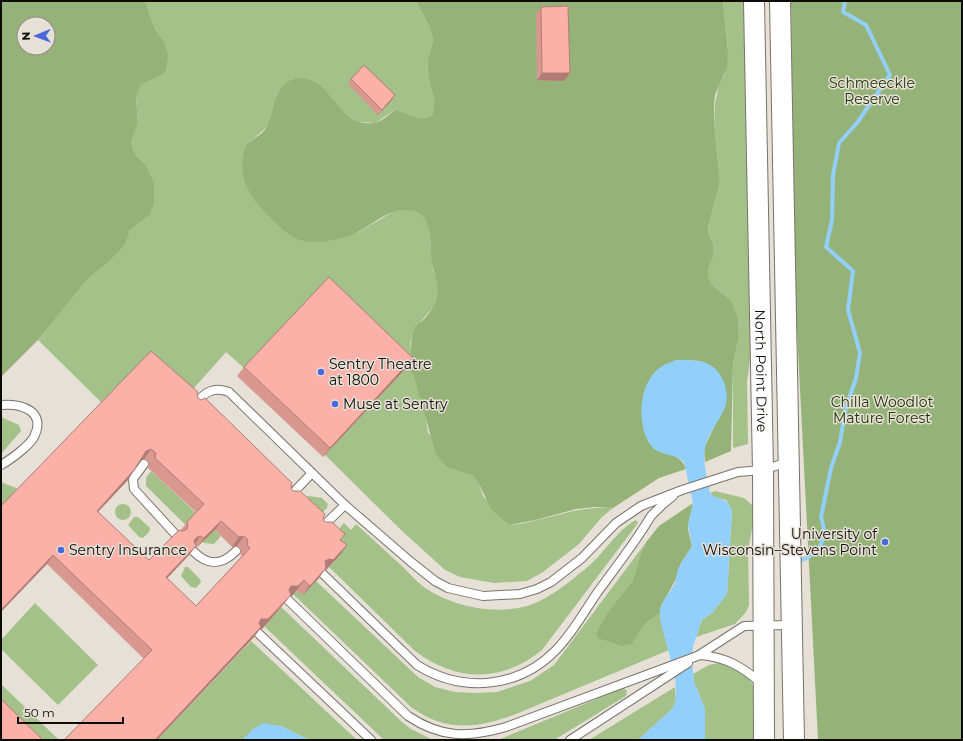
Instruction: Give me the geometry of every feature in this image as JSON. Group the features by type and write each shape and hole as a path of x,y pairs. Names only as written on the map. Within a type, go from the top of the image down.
{"street":[{"name":"North Point Drive","path":"754,1 763,470 764,740"},
{"name":"North Point Drive","path":"780,1 789,462 790,626 794,740"}],"lane":[{"path":"195,404 209,390 220,389 230,392 345,505 435,581 448,588 482,596 520,594 537,589 551,582 582,558 626,515 641,506 682,490 738,472 763,470 789,462"},
{"path":"1,405 15,405 28,408 36,417 37,424 32,440 11,459 1,465"},
{"path":"144,464 135,474 134,489 176,535"},
{"path":"290,496 312,472"},
{"path":"323,574 417,665 431,673 460,683 490,682 509,679 536,667 557,649 651,516 662,504 682,490"},
{"path":"322,527 345,505"},
{"path":"193,551 203,560 215,562 227,559 236,550"},
{"path":"288,600 408,716 419,723 449,734 465,735 484,733 506,727 671,670"},
{"path":"570,740 671,670 700,655 744,626 790,626"},
{"path":"258,633 370,740"},
{"path":"700,655 710,656 742,667 763,684"}],"green space":[{"path":"1,1 145,1 155,29 165,43 168,55 166,70 160,76 141,85 136,97 138,124 131,142 135,154 145,164 154,183 154,203 149,216 130,230 125,245 112,259 87,280 38,340 1,377"},
{"path":"145,1 416,1 432,35 428,69 434,101 432,115 418,118 395,110 375,123 358,122 344,113 335,103 281,87 276,96 268,126 245,146 280,227 305,241 337,239 359,232 394,211 405,209 417,212 425,217 429,226 433,270 439,282 438,293 434,306 416,327 410,343 412,353 411,365 407,368 413,374 425,413 428,433 472,475 479,484 483,496 509,525 536,521 572,511 613,508 602,517 579,544 543,572 527,581 494,583 460,577 445,570 400,529 325,455 244,368 226,352 186,397 103,404 38,340 87,280 112,259 125,245 130,230 149,216 145,164 135,154 131,142 138,124 136,96 141,85 160,76 165,43 155,29"},
{"path":"416,1 723,1 728,52 727,67 715,95 714,106 720,182 708,227 709,235 713,244 714,255 708,269 708,276 711,284 732,301 738,317 739,337 733,364 731,451 705,462 704,448 717,421 725,385 711,366 706,363 694,360 676,360 654,449 678,458 684,464 686,469 659,478 613,508 595,507 576,509 536,520 509,525 491,509 479,484 472,475 447,467 436,454 413,374 406,368 411,365 411,342 415,328 434,306 438,290 432,265 428,225 424,218 415,211 405,210 392,212 354,234 333,240 311,242 299,240 288,234 255,200 247,188 243,173 242,165 245,148 246,145 264,131 270,119 274,101 280,89 289,81 295,79 307,79 317,83 342,110 351,118 361,123 374,123 380,121 395,110 418,118 432,115 434,101 429,80 428,59 432,44 432,35"},
{"path":"723,1 746,1 751,354 747,381 748,444 733,448 733,364 739,337 738,317 732,301 710,283 708,276 708,269 714,255 713,244 709,235 708,227 720,182 715,133 715,104 719,85 724,75 728,50"},
{"name":"Schmeeckle Reserve","path":"791,1 962,1 962,740 818,740 795,291"},
{"path":"1,417 19,425 21,431 1,454"},
{"path":"151,471 221,536 214,544 204,543 146,486 146,478"},
{"path":"1,482 21,490 1,510"},
{"path":"715,491 744,498 753,506 753,524 748,550 749,605 746,612 735,624 696,637 702,620 712,613 727,594 732,511 726,500 714,497 710,493"},
{"path":"309,496 322,498 328,504 327,508 315,520 304,498"},
{"path":"693,503 688,529 692,546 681,563 676,579 661,606 660,613 645,624 632,644 622,646 598,638 596,632 608,612 633,580 641,553 647,541 659,526"},
{"path":"123,504 130,509 131,512 126,519 123,520 116,515 115,512 120,505"},
{"path":"134,517 138,517 150,528 149,532 143,538 139,537 128,525"},
{"path":"636,520 638,523 542,650 527,661 495,673 463,673 447,669 415,651 329,567 340,555 332,537 344,523 351,530 356,524 419,583 437,595 450,601 478,608 520,608 540,601 566,584 591,564 621,531"},
{"path":"647,541 641,553 633,580 608,612 596,632 632,644 645,624 660,613 669,650 516,714 502,719 475,725 462,726 437,721 411,707 293,594 297,590 316,581 418,677 435,687 455,692 497,692 530,681 554,665"},
{"path":"185,567 188,567 200,579 201,582 196,588 191,587 181,576"},
{"path":"35,603 98,665 58,705 1,649 1,640"},
{"path":"281,607 402,722 411,729 433,740 384,740 264,626"},
{"path":"251,641 357,740 309,740 281,726 245,737 242,740 157,740"},
{"path":"718,663 730,666 740,671 749,678 755,689 756,740 705,740 705,709 694,682 693,674 709,665"},
{"path":"1,684 59,740 27,740 1,715"},
{"path":"675,687 676,702 672,709 638,740 589,740"},
{"path":"623,688 627,691 626,696 554,740 498,740"}],"water":[{"path":"676,360 703,362 715,368 723,380 727,394 725,407 707,442 704,459 710,493 728,503 732,511 727,594 712,613 702,620 693,646 692,661 694,682 705,709 705,740 638,740 672,709 676,699 674,675 661,623 660,612 664,601 675,583 679,567 692,546 688,525 693,503 684,462 677,457 660,452 653,448 644,430 642,420 643,397 646,386 651,377 661,367"},
{"path":"263,723 281,726 309,740 242,740 252,730"}],"building":[{"path":"568,6 570,73 542,73 541,7"},
{"path":"364,65 395,95 382,110 351,79"},
{"name":"Sentry Theatre at 1800","path":"329,277 413,358 330,448 244,367"},
{"name":"Sentry Insurance","path":"151,351 197,391 198,398 201,400 205,398 292,483 291,488 293,491 300,491 325,514 323,518 325,522 332,522 345,534 340,540 347,545 333,560 329,559 325,561 326,568 310,586 304,580 298,586 291,586 289,590 291,595 268,619 261,619 259,623 261,627 155,740 64,740 152,650 53,555 1,610 1,506","holes":["151,449 156,453 155,458 204,504 187,522 187,529 183,531 179,530 149,560 97,511 134,470 146,451","221,521 239,537 244,536 248,540 247,545 250,548 196,606 166,577 196,546 194,541 196,538 200,536 204,538"]},
{"path":"1,699 43,740 1,740"}],"waterway":[{"path":"796,563 818,552 825,533 821,517 831,468 840,442 846,407 856,378 860,353 848,310 853,271 826,247 832,220 833,175 839,143 857,123 890,75 866,25 843,12 845,1"}],"place":[{"name":"Sentry Theatre at 1800","path":"321,372"},
{"name":"Muse at Sentry","path":"335,404"},
{"name":"University of Wisconsin–Stevens Point","path":"885,542"},
{"name":"Sentry Insurance","path":"61,550"}],"park label":[{"name":"Chilla Woodlot Mature Forest","path":"882,410"}]}
